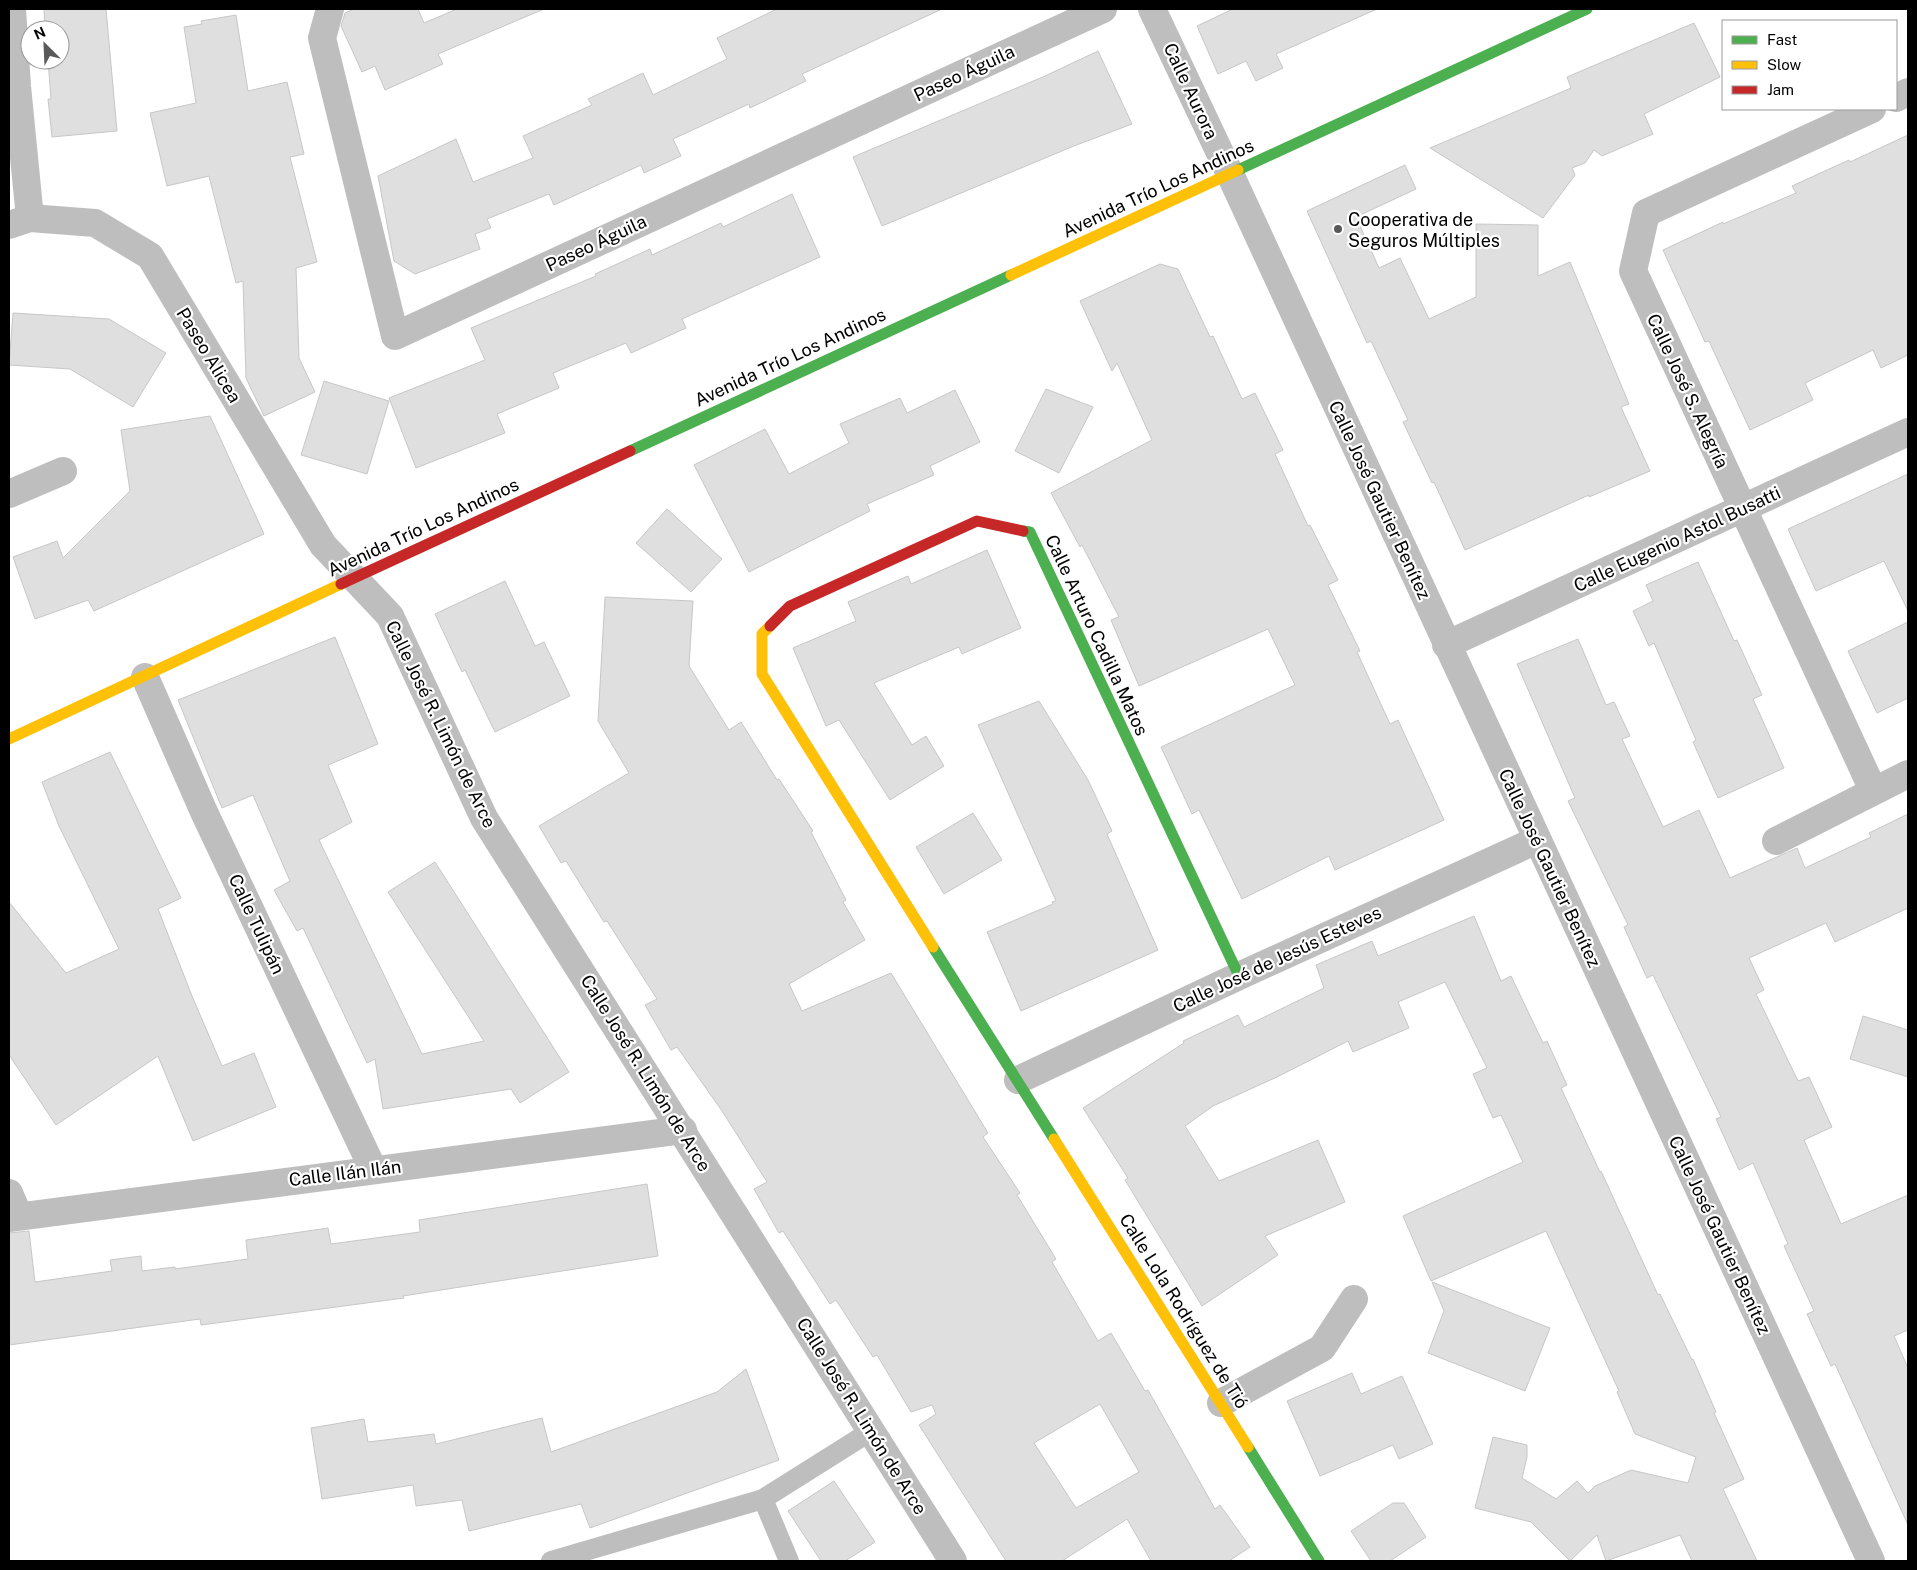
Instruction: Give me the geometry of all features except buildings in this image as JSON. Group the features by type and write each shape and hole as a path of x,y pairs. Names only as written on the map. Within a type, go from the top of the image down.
{"street":[{"path":"12,9 17,86 19,221"},
{"name":"Paseo Águila","path":"330,9 322,38 395,336 1103,9"},
{"name":"Calle Aurora","path":"1152,9 1230,174"},
{"name":"Avenida Trío Los Andinos","path":"9,739 1587,9"},
{"name":"Calle José S. Alegría","path":"1870,110 1646,213 1633,271 1873,790"},
{"name":"Calle José Gautier Benítez","path":"1230,174 1871,1561"},
{"name":"Paseo Alicea","path":"19,221 95,223 150,256 323,545 354,578"},
{"name":"Calle Eugenio Astol Busatti","path":"1446,644 1908,432"},
{"path":"9,494 63,471"},
{"name":"Calle Arturo Cadilla Matos","path":"1018,1080 762,674 762,634 790,606 977,521 1030,532 1239,976"},
{"name":"Calle José R. Limón de Arce","path":"354,578 390,616 484,818 953,1561"},
{"name":"Calle Tulipán","path":"145,677 204,812 374,1169"},
{"path":"1776,841 1873,790 1908,774"},
{"name":"Calle José de Jesús Esteves","path":"1018,1080 1239,976 1537,840"},
{"name":"Calle Lola Rodríguez de Tió","path":"1018,1080 1319,1561"},
{"name":"Calle Ilán Ilán","path":"12,1209 374,1169 682,1130"},
{"path":"1221,1403 1322,1348 1354,1298"}],"lane":[{"path":"551,1561 763,1499 871,1431"},
{"path":"763,1499 789,1561"}],"traffic: fast":[{"path":"1238,170 1587,9"},
{"path":"630,451 1011,275"},
{"path":"1023,531 1030,532 1239,976"},
{"path":"933,947 1054,1139"},
{"path":"1248,1447 1319,1561"}],"traffic: slow":[{"path":"1011,275 1238,170"},
{"path":"9,739 341,584"},
{"path":"770,626 762,634 762,674 933,947"},
{"path":"1054,1139 1248,1447"}],"traffic: jam":[{"path":"341,584 630,451"},
{"path":"770,626 790,606 977,521 1023,531"}],"place":[{"name":"Cooperativa de Seguros Múltiples","path":"1338,229"}]}
